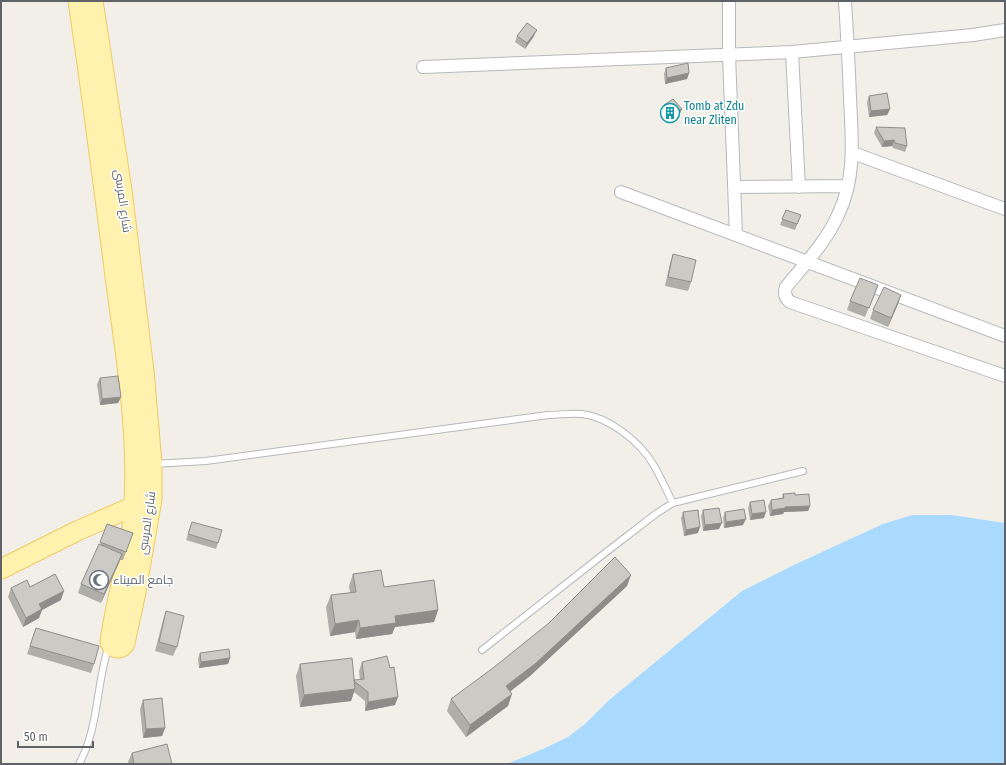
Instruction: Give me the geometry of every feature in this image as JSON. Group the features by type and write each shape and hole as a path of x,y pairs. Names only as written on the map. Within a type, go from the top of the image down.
{"main road":[{"name":"شارع المرسى","path":"78,1 131,405 134,438 134,505 130,540 110,642 115,648 121,648 125,643 136,592 152,499 152,464 144,371 123,197 93,1"},
{"path":"1,569 77,531 134,505 152,499"}],"street":[{"path":"729,1 729,55 736,235"},
{"path":"845,1 853,153 848,186 832,229 808,262 786,287 785,294 790,302 1004,373"},
{"path":"423,66 792,52 974,35 1005,30"},
{"path":"792,52 799,187"},
{"path":"853,153 1005,209"},
{"path":"734,188 848,186"},
{"path":"621,192 1005,336"}],"lane":[{"path":"152,464 206,461 548,415 583,414 598,418 616,428 644,451 653,464 673,503"},
{"path":"482,650 605,553 657,513 673,503 803,471"},
{"path":"79,764 84,755 91,732 104,659 110,642"},
{"path":"84,755 87,764"}],"water":[{"path":"912,515 951,515 1005,523 1005,764 507,764 568,737 585,724 608,701 742,591 796,564 883,524"}],"building":[{"path":"527,23 537,30 527,43 517,36"},
{"path":"688,63 689,73 667,78 666,68"},
{"path":"887,93 890,109 871,111 869,96"},
{"path":"673,99 682,109 670,113 664,105"},
{"path":"876,127 905,128 907,146 895,143 894,140 884,141"},
{"path":"786,210 801,215 797,224 782,219"},
{"path":"673,254 696,260 691,282 668,277"},
{"path":"860,278 878,285 869,308 850,301"},
{"path":"884,287 901,295 891,318 873,310"},
{"path":"118,376 121,397 102,399 100,378"},
{"path":"795,493 795,495 809,494 810,506 785,507 772,510 771,500 784,498 783,494"},
{"path":"764,500 766,512 752,514 750,502"},
{"path":"719,508 722,523 705,525 703,510"},
{"path":"744,509 746,519 726,522 725,512"},
{"path":"698,510 700,527 686,530 683,512"},
{"path":"192,522 222,530 218,543 188,534"},
{"path":"107,524 133,533 126,552 100,542"},
{"path":"99,544 122,554 104,594 81,584"},
{"path":"615,557 631,575 535,664 506,686 512,694 470,725 451,699 493,668 549,623"},
{"path":"381,570 384,587 434,580 438,610 395,616 396,623 360,628 359,620 335,624 331,595 356,592 353,574"},
{"path":"55,574 64,591 39,604 42,609 26,618 11,588 27,580 30,587"},
{"path":"166,611 184,616 177,647 159,642"},
{"path":"36,628 99,646 94,664 30,646"},
{"path":"229,649 230,658 201,662 200,653"},
{"path":"387,656 390,668 394,667 398,697 368,702 368,692 354,680 364,679 362,662"},
{"path":"352,658 355,689 304,695 300,664"},
{"path":"162,698 165,728 146,729 143,700"},
{"path":"167,744 172,764 134,764 132,753"}],"place":[{"name":"Tomb at Zdu near Zliten","path":"670,113"},
{"name":"جامع الميناء","path":"99,580"}]}
